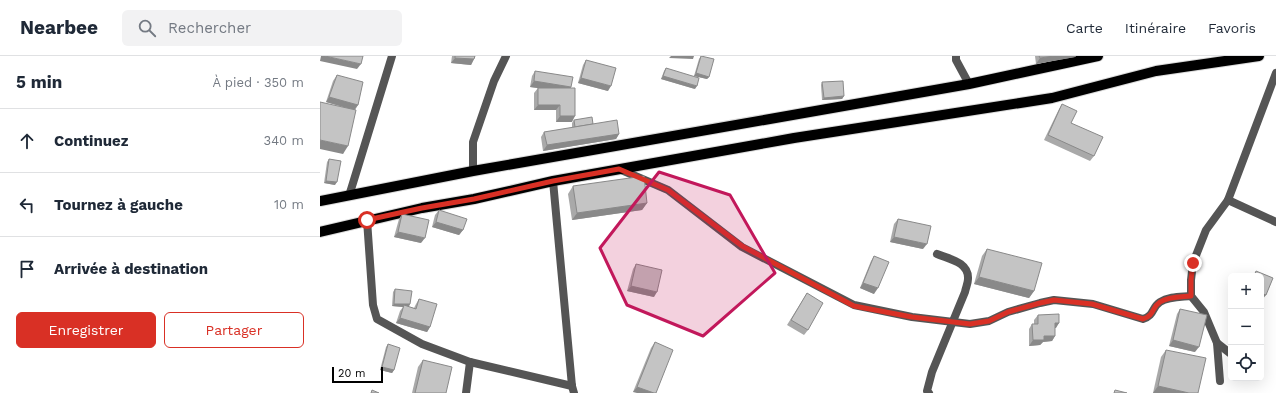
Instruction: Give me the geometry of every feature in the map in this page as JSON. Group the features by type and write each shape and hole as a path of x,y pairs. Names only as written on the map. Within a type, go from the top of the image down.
{"main road":[{"path":"320,201 473,171 970,84 1098,56"},
{"path":"320,232 367,220 474,199 553,181 794,138 1052,98 1156,71 1259,56"}],"street":[{"path":"349,196 392,56"},
{"path":"473,171 473,142 494,81 506,56"},
{"path":"956,56 956,60 970,84"},
{"path":"1220,381 1217,343 1204,312 1191,296 1193,263 1206,230 1228,200 1276,72"},
{"path":"619,169 668,190 742,246 854,306 912,317 970,324 989,321 1008,312 1054,300 1092,304 1143,319 1150,317 1160,302 1168,298 1191,296"},
{"path":"367,220 373,305 377,319 422,344 470,362 573,389 553,181"},
{"path":"1228,200 1276,222"},
{"path":"927,392 932,372 965,292 968,278 967,270 959,262 937,254"},
{"path":"1217,343 1228,352"},
{"path":"466,393 470,362"}],"highlighted area":[{"path":"659,172 730,195 775,273 703,336 627,305 600,248"}],"building":[{"path":"325,56 363,56 361,64"},
{"path":"455,56 475,56 474,59 455,58"},
{"path":"701,56 714,59 709,77 696,73"},
{"path":"1039,56 1054,56 1040,58"},
{"path":"586,60 616,68 611,86 581,78"},
{"path":"666,68 699,78 697,86 663,76"},
{"path":"535,71 573,77 571,87 534,81"},
{"path":"337,75 363,82 358,105 329,97"},
{"path":"843,81 844,96 824,98 822,82"},
{"path":"538,88 575,88 575,116 560,116 560,105 538,105"},
{"path":"320,102 356,110 348,146 320,140"},
{"path":"1062,104 1077,111 1071,123 1103,137 1094,156 1048,135"},
{"path":"592,117 593,124 575,127 574,120"},
{"path":"617,120 619,134 547,145 544,132"},
{"path":"329,159 341,161 337,182 326,181"},
{"path":"644,176 647,203 577,213 573,186"},
{"path":"439,210 467,219 463,230 436,222"},
{"path":"402,214 429,220 425,238 398,232"},
{"path":"898,219 931,226 927,244 894,237"},
{"path":"987,249 1042,263 1034,291 979,277"},
{"path":"874,256 889,262 878,288 863,283"},
{"path":"636,264 662,270 657,292 631,286"},
{"path":"1264,274 1273,278 1266,295 1264,294"},
{"path":"395,289 412,291 410,304 394,304"},
{"path":"807,293 823,303 808,330 791,320"},
{"path":"419,299 437,304 430,327 400,318 404,305 416,309"},
{"path":"1180,309 1207,315 1199,347 1173,340"},
{"path":"1059,314 1059,323 1055,323 1055,336 1044,336 1044,340 1033,340 1032,324 1038,324 1038,315"},
{"path":"655,342 673,350 656,393 654,393 637,387"},
{"path":"388,344 400,348 394,370 382,367"},
{"path":"1166,350 1206,358 1198,393 1189,393 1158,386"},
{"path":"423,360 452,367 446,393 415,393"},
{"path":"372,390 379,393 371,393"},
{"path":"1115,390 1127,393 1114,393"}],"route":[{"path":"367,220 474,199 553,181 619,169 668,190 742,246 854,306 912,317 970,324 989,321 1008,312 1054,300 1092,304 1143,319 1150,317 1160,302 1168,298 1191,296 1193,263"}]}
